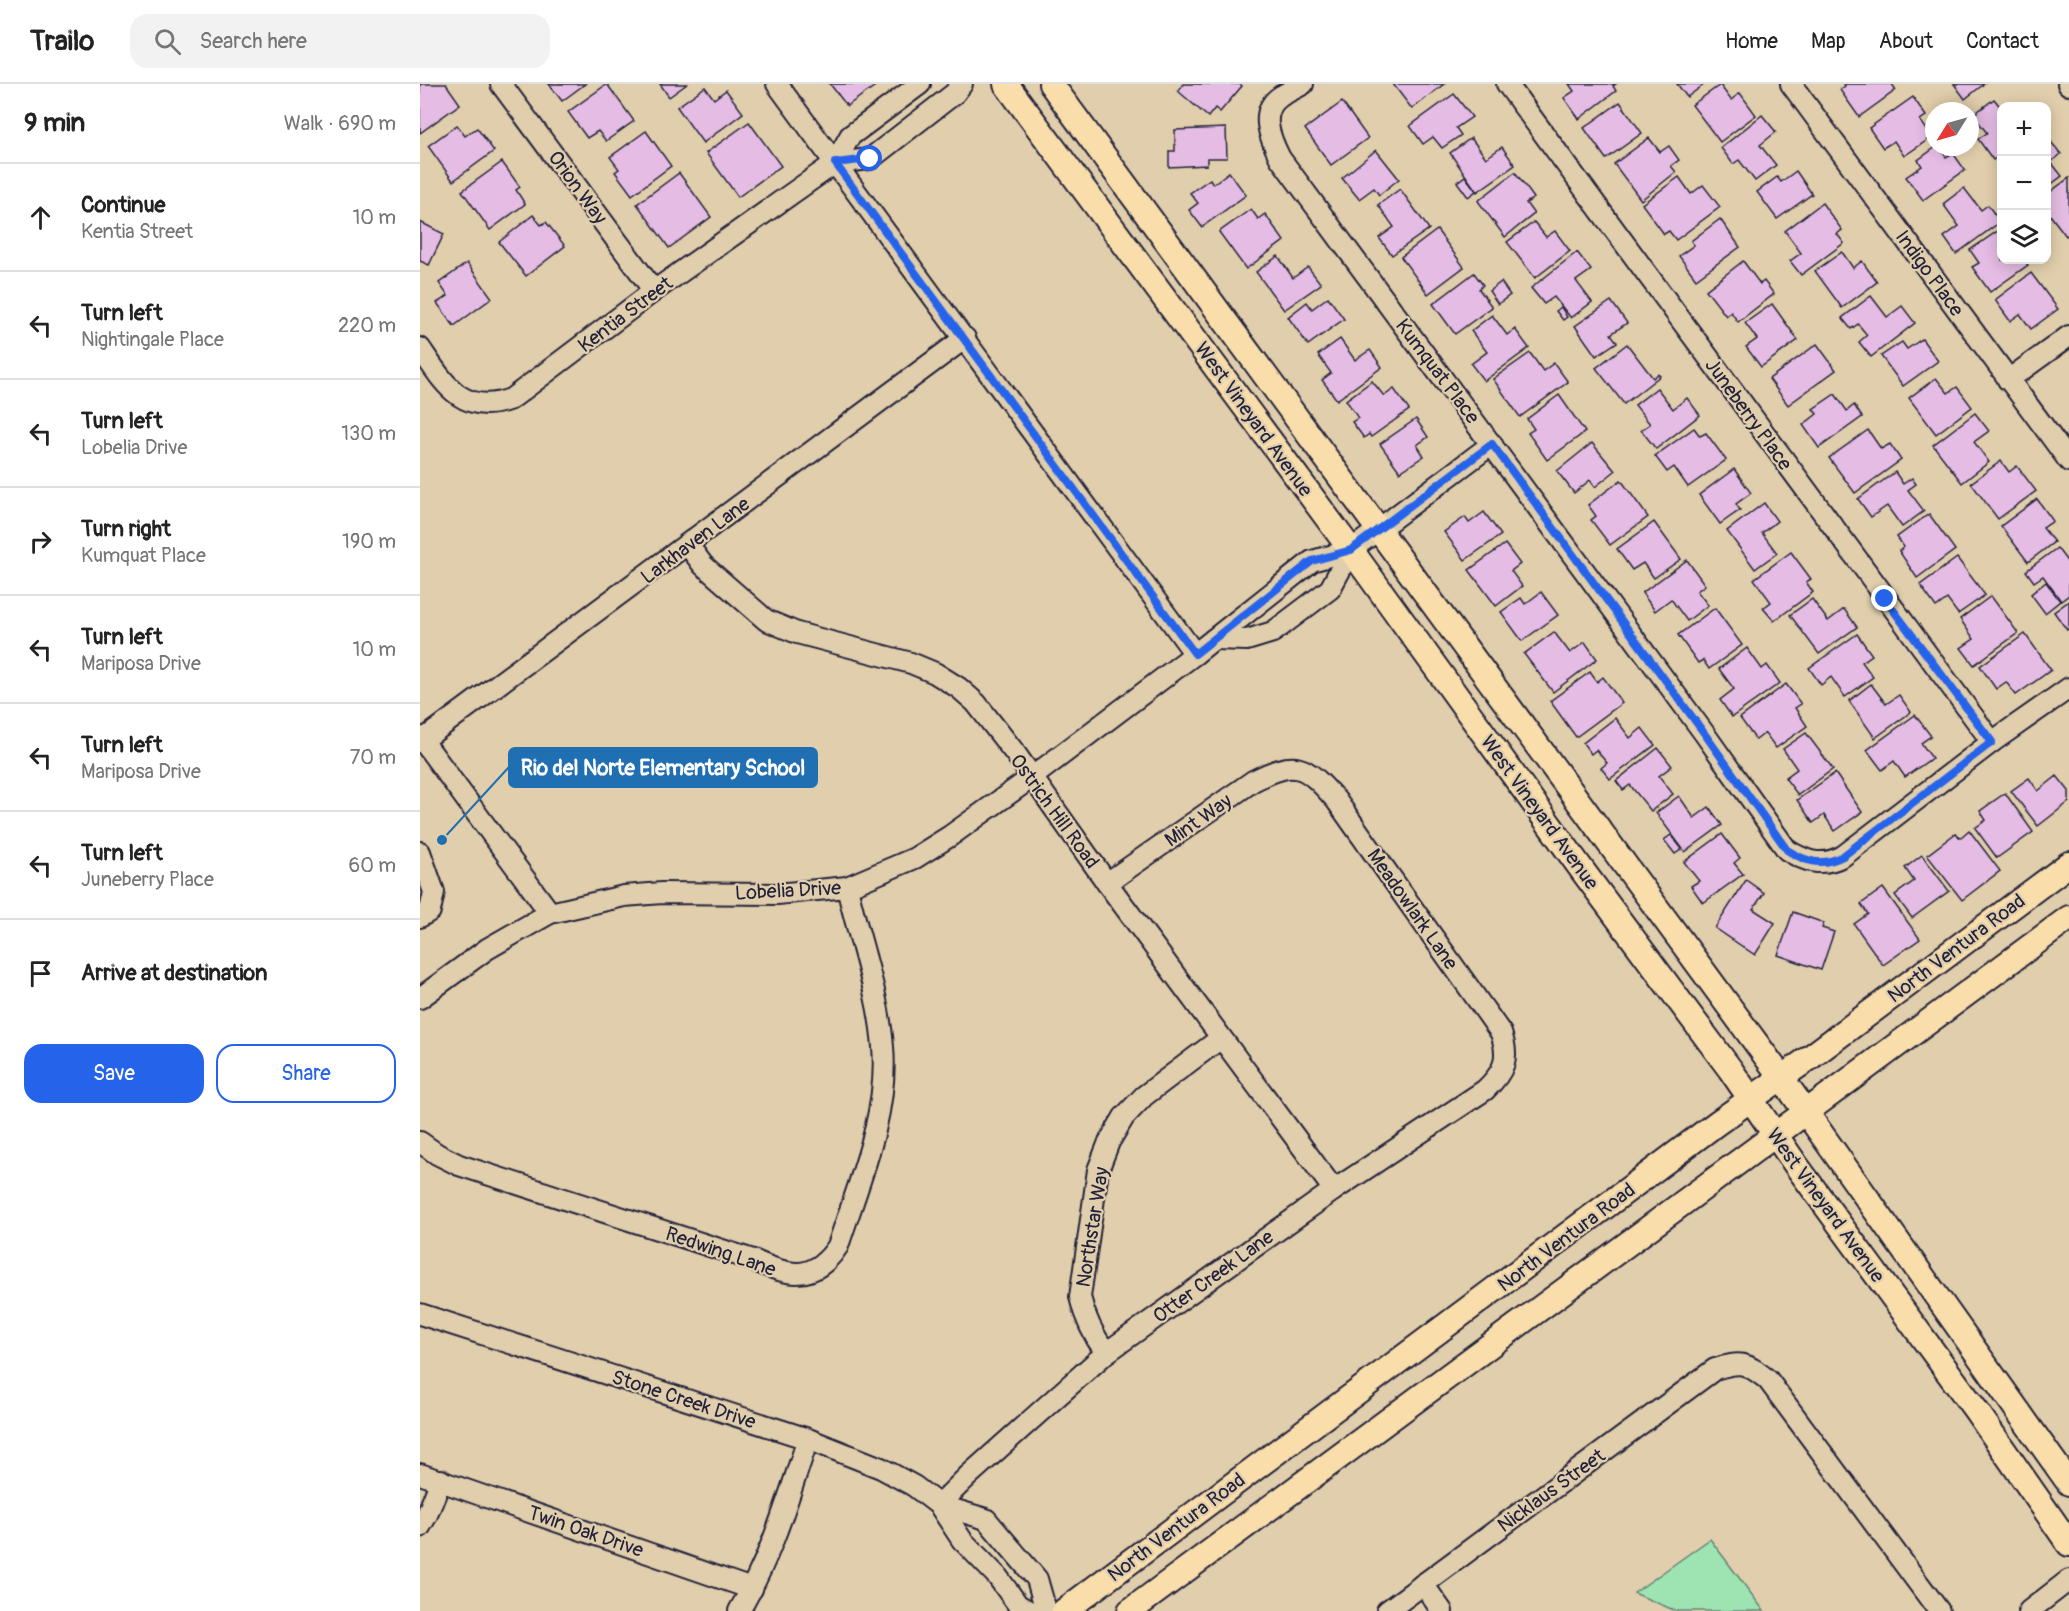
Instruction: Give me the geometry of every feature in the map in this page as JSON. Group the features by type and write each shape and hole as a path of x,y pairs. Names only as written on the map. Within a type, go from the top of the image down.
{"main road":[{"name":"West Vineyard Avenue","path":"1006,84 1351,550 1751,1099 1968,1399 2069,1544"},
{"name":"West Vineyard Avenue","path":"1051,84 1807,1112 2069,1483"},
{"name":"North Ventura Road","path":"1064,1611 2069,864"},
{"name":"North Ventura Road","path":"1130,1611 2069,918"}],"street":[{"name":"Orion Way","path":"501,84 654,291"},
{"path":"777,84 1195,654"},
{"name":"Kentia Street","path":"420,348 446,386 455,394 482,405 499,404 511,399 654,291 835,163 850,136 920,84"},
{"name":"Kentia Street","path":"835,163 870,159 955,93 962,84"},
{"name":"Kumquat Place","path":"1303,84 1281,96 1273,104 1267,118 1272,141 1280,158 1704,733 1787,850 1814,863 1832,862 1992,742"},
{"name":"Juneberry Place","path":"1507,84 1992,742"},
{"name":"Indigo Place","path":"1791,84 2069,461"},
{"path":"2008,380 2069,336"},
{"name":"Larkhaven Lane","path":"421,738 688,545 965,338"},
{"name":"Lobelia Drive","path":"420,998 487,949 550,913 624,896 777,894 847,887 915,858 1031,778 1195,654 1312,561 1351,550 1492,444"},
{"name":"Ostrich Hill Road","path":"688,545 703,565 766,620 797,633 911,663 935,673 959,688 976,704 1015,753 1107,883 1334,1190"},
{"name":"Lobelia Drive","path":"1214,639 1247,640 1273,632 1330,589 1351,550"},
{"path":"1992,742 2069,688"},
{"path":"421,738 550,913"},
{"name":"Mint Way","path":"1107,883 1253,782 1275,770 1293,767"},
{"name":"Meadowlark Lane","path":"1293,767 1303,768 1319,781 1336,800 1501,1033 1505,1045 1505,1063 1502,1069"},
{"path":"420,852 434,892 430,911 420,917"},
{"name":"Redwing Lane","path":"420,1142 459,1165 753,1260 774,1269 794,1275 819,1268 831,1257 838,1246 876,1125 883,1083 884,1049 880,1016 847,887"},
{"name":"Northstar Way","path":"1106,1353 1089,1326 1080,1297 1098,1170 1109,1142 1131,1110 1144,1096 1221,1038"},
{"name":"Otter Creek Lane","path":"939,1505 976,1468 1106,1353 1334,1190 1485,1090 1497,1079 1502,1069"},
{"name":"Stone Creek Drive","path":"420,1314 807,1439 881,1468 915,1486 939,1505 962,1540 997,1576 1018,1605 1029,1611"},
{"name":"Nicklaus Street","path":"1387,1611 1715,1369 1737,1362 1754,1369 1767,1380 1939,1611"},
{"path":"739,1611 770,1552 807,1439"},
{"name":"Twin Oak Drive","path":"420,1474 752,1589"},
{"path":"420,1527 441,1480"},
{"name":"Stone Creek Drive","path":"939,1505 986,1519 1037,1579 1046,1611"},
{"path":"2029,1611 2069,1580"},
{"path":"1423,1584 1442,1611"}],"green space":[{"path":"1710,1539 1764,1611 1676,1611 1634,1593"}],"building":[{"path":"420,84 446,84 460,104 420,133"},
{"path":"549,84 585,84 562,101"},
{"path":"607,84 634,121 606,141 598,131 587,138 568,112"},
{"path":"660,84 687,84 669,97"},
{"path":"830,84 878,84 847,106"},
{"path":"1183,84 1240,84 1242,86 1220,112 1215,108 1208,117 1178,91"},
{"path":"1393,84 1444,84 1412,109"},
{"path":"1569,84 1616,84 1613,86 1616,91 1579,119 1564,98 1574,91"},
{"path":"1677,84 1705,84 1687,97"},
{"path":"1844,84 1892,84 1896,90 1859,117 1840,90 1845,86"},
{"path":"1954,84 1984,84 1965,99"},
{"path":"1720,85 1731,100 1740,93 1756,115 1720,142 1692,105"},
{"path":"705,87 714,99 726,90 743,113 703,143 677,107"},
{"path":"1454,94 1472,117 1456,128 1461,135 1442,148 1433,137 1423,144 1410,126"},
{"path":"1913,97 1925,115 1920,120 1925,127 1925,142 1904,156 1894,141 1883,148 1869,128"},
{"path":"1994,99 1997,103 1997,157 1993,160 1979,140 1987,133 1979,123 1979,110"},
{"path":"1342,102 1368,138 1331,165 1305,129"},
{"path":"1620,102 1642,133 1606,159 1584,128"},
{"path":"1762,115 1776,132 1760,145 1776,165 1755,181 1739,160 1733,164 1721,148"},
{"path":"749,122 781,166 738,197 706,153"},
{"path":"457,125 465,136 477,128 494,151 453,181 428,146"},
{"path":"1226,128 1227,158 1207,158 1207,165 1169,167 1169,151 1175,151 1175,130"},
{"path":"646,131 671,166 632,195 615,172 619,169 610,157"},
{"path":"1471,138 1486,158 1502,147 1515,165 1477,192 1450,153"},
{"path":"1649,138 1660,152 1669,146 1679,160 1671,166 1676,172 1641,200 1614,164"},
{"path":"2051,142 2061,154 2051,162"},
{"path":"1376,150 1399,179 1379,195 1374,188 1359,199 1342,178"},
{"path":"1925,155 1955,156 1965,170 1923,200 1906,177 1922,166 1918,160"},
{"path":"502,162 520,187 516,190 525,204 490,230 462,191"},
{"path":"2051,162 2062,176 2051,184"},
{"path":"1796,171 1812,194 1777,219 1757,192 1777,177 1781,182"},
{"path":"1229,172 1246,195 1202,227 1189,210 1198,203 1190,193 1210,179 1213,184"},
{"path":"1515,172 1534,198 1526,203 1534,214 1505,237 1478,201"},
{"path":"679,173 711,217 669,248 637,204"},
{"path":"1465,176 1476,191 1468,197 1457,182"},
{"path":"1679,177 1691,194 1703,185 1720,207 1676,240 1669,231 1664,234 1642,204"},
{"path":"2069,178 2069,234 2066,236 2051,216 2051,191"},
{"path":"1964,188 1981,210 1988,205 1997,218 1997,224 1956,254 1944,237 1959,226 1943,204"},
{"path":"1400,189 1429,229 1392,255 1379,238 1394,227 1378,205"},
{"path":"1822,203 1842,230 1837,234 1844,243 1801,275 1790,261 1801,253 1785,231"},
{"path":"1251,209 1258,219 1265,214 1284,241 1246,269 1219,232"},
{"path":"533,215 541,225 546,222 565,246 526,276 499,242"},
{"path":"1720,219 1740,247 1696,279 1679,256 1694,245 1691,241"},
{"path":"420,222 444,234 429,265 420,261"},
{"path":"1534,222 1546,237 1555,231 1570,251 1535,278 1507,242"},
{"path":"1437,230 1464,267 1428,294 1401,257"},
{"path":"1997,231 1997,264 2028,265 1990,292 1972,267 1979,263 1970,250"},
{"path":"1577,252 1591,270 1576,281 1592,302 1571,318 1554,297 1544,304 1531,288"},
{"path":"1842,252 1853,268 1862,261 1877,282 1842,308 1815,271"},
{"path":"1278,256 1293,278 1308,267 1321,284 1284,310 1256,272"},
{"path":"1743,261 1760,284 1764,281 1774,294 1738,322 1731,312 1726,316 1706,290"},
{"path":"467,263 492,298 454,326 437,303 448,296 439,283"},
{"path":"1474,273 1483,285 1479,289 1492,307 1455,334 1433,304"},
{"path":"2031,273 2058,309 2031,329 2020,314 2010,321 1995,300"},
{"path":"1501,282 1510,295 1498,304 1489,291"},
{"path":"1871,296 1887,317 1902,306 1915,323 1871,357 1859,342 1867,335 1858,324 1851,329 1842,318"},
{"path":"1328,297 1344,319 1308,345 1288,317 1307,302 1312,309"},
{"path":"1611,301 1627,323 1611,334 1617,342 1596,356 1575,326"},
{"path":"1772,304 1798,340 1761,367 1746,347 1757,339 1745,323"},
{"path":"1561,307 1567,317 1563,320 1556,311"},
{"path":"1492,315 1507,335 1515,329 1529,348 1484,381 1471,364 1487,352 1471,331"},
{"path":"1340,339 1355,360 1370,350 1382,367 1337,400 1322,380 1331,373 1318,355"},
{"path":"1922,339 1938,361 1903,386 1881,356 1902,342 1907,349"},
{"path":"1627,344 1653,378 1658,374 1660,376 1624,404 1596,368"},
{"path":"1817,344 1836,370 1788,405 1769,379"},
{"path":"1530,353 1543,371 1554,363 1568,382 1520,417 1493,379"},
{"path":"1936,378 1948,393 1957,387 1972,407 1936,434 1909,398"},
{"path":"1372,381 1384,396 1394,389 1409,410 1371,437 1369,434 1364,438 1352,422 1358,418 1346,400"},
{"path":"1657,388 1673,409 1687,398 1700,415 1656,449 1641,430 1650,424 1635,405"},
{"path":"1835,394 1847,411 1854,405 1862,417 1819,448 1803,425 1817,414 1813,409"},
{"path":"1559,395 1585,432 1547,460 1528,433 1534,429 1527,419"},
{"path":"1975,413 1989,431 1974,442 1989,462 1962,483 1933,445"},
{"path":"1416,419 1428,437 1417,445 1424,456 1400,472 1380,444"},
{"path":"1694,428 1700,436 1706,433 1726,460 1688,487 1674,467 1667,472 1655,456"},
{"path":"1868,430 1881,449 1890,444 1901,460 1855,493 1829,458"},
{"path":"1592,443 1615,471 1595,487 1590,480 1574,493 1557,471"},
{"path":"2001,461 2009,472 2017,466 2036,491 1998,519 1971,483"},
{"path":"1734,469 1751,493 1736,504 1740,510 1720,524 1699,495"},
{"path":"1895,472 1903,484 1912,478 1916,484 1908,490 1924,511 1902,527 1887,506 1871,517 1858,499"},
{"path":"1621,480 1648,517 1610,545 1591,520 1596,516 1588,505"},
{"path":"2037,499 2053,521 2043,528 2054,542 2028,562 2001,526"},
{"path":"1764,503 1777,521 1762,533 1777,553 1755,569 1727,531"},
{"path":"1484,512 1501,535 1465,560 1444,532 1465,517 1469,523"},
{"path":"1929,514 1955,550 1917,578 1899,551 1904,547 1897,537"},
{"path":"1654,522 1681,559 1654,578 1643,563 1632,570 1617,549"},
{"path":"1505,544 1520,564 1511,571 1522,586 1496,606 1469,570"},
{"path":"2057,548 2069,564 2069,595 2061,601 2043,576 2034,582 2026,571"},
{"path":"1791,552 1811,579 1806,582 1813,592 1774,621 1763,608 1771,602 1754,579"},
{"path":"1957,558 1985,595 1958,614 1947,599 1936,607 1920,585"},
{"path":"1687,560 1705,585 1697,591 1708,605 1687,621 1671,599 1655,611 1642,593"},
{"path":"2046,582 2060,601 2045,613 2031,594"},
{"path":"1541,592 1558,615 1522,641 1501,612 1521,598 1525,604"},
{"path":"1991,596 2018,633 1974,665 1961,648 1974,639 1960,619"},
{"path":"1812,599 1828,621 1844,609 1857,627 1819,654 1790,615"},
{"path":"2069,601 2069,628 2067,630 2054,612"},
{"path":"1715,608 1742,645 1709,669 1703,660 1698,663 1678,635"},
{"path":"1554,632 1570,653 1585,642 1597,659 1553,692 1524,654"},
{"path":"1857,634 1872,655 1862,662 1873,677 1845,697 1831,677 1821,685 1809,668"},
{"path":"2025,634 2051,670 2016,695 2006,682 1996,689 1980,666"},
{"path":"1747,648 1762,669 1767,665 1780,683 1732,717 1720,700 1734,689 1719,669"},
{"path":"1590,672 1597,682 1603,677 1622,703 1576,737 1550,701"},
{"path":"1786,684 1801,704 1795,708 1807,726 1776,748 1765,733 1756,740 1740,718"},
{"path":"1871,684 1886,704 1899,695 1911,712 1875,738 1849,701"},
{"path":"1915,715 1931,736 1921,743 1932,758 1905,777 1894,761 1882,770 1867,750"},
{"path":"1615,718 1630,738 1642,728 1655,745 1610,779 1601,768 1607,763 1596,750 1591,754 1583,743"},
{"path":"1806,733 1833,769 1798,795 1785,778 1797,769 1783,749"},
{"path":"1658,748 1672,766 1659,776 1673,794 1651,811 1630,785 1623,790 1616,781"},
{"path":"1835,773 1862,812 1835,831 1824,815 1813,823 1797,800"},
{"path":"2057,776 2069,791 2069,802 2038,826 2011,791 2029,778 2038,791"},
{"path":"2005,793 2033,832 1997,858 1975,828 1986,820 1980,811"},
{"path":"1679,796 1694,818 1709,807 1722,825 1685,852 1656,813"},
{"path":"1969,830 2000,871 1962,900 1927,855 1956,833 1960,838"},
{"path":"1722,834 1740,858 1734,863 1743,874 1703,903 1691,886 1699,881 1684,862"},
{"path":"1671,835 1682,849 1675,854 1664,840"},
{"path":"1922,855 1949,891 1912,918 1895,895 1914,881 1905,868"},
{"path":"1746,880 1764,893 1753,909 1775,923 1755,955 1715,928"},
{"path":"1883,888 1920,939 1883,965 1854,924 1868,914 1861,904"},
{"path":"1793,912 1824,923 1822,928 1834,932 1821,970 1778,955"}],"place":[{"name":"Rio del Norte Elementary School","path":"442,840"}],"route":[{"path":"870,159 835,163 1195,654 1312,561 1351,550 1492,444 1787,850 1814,863 1832,862 1992,742 1885,599"}]}
